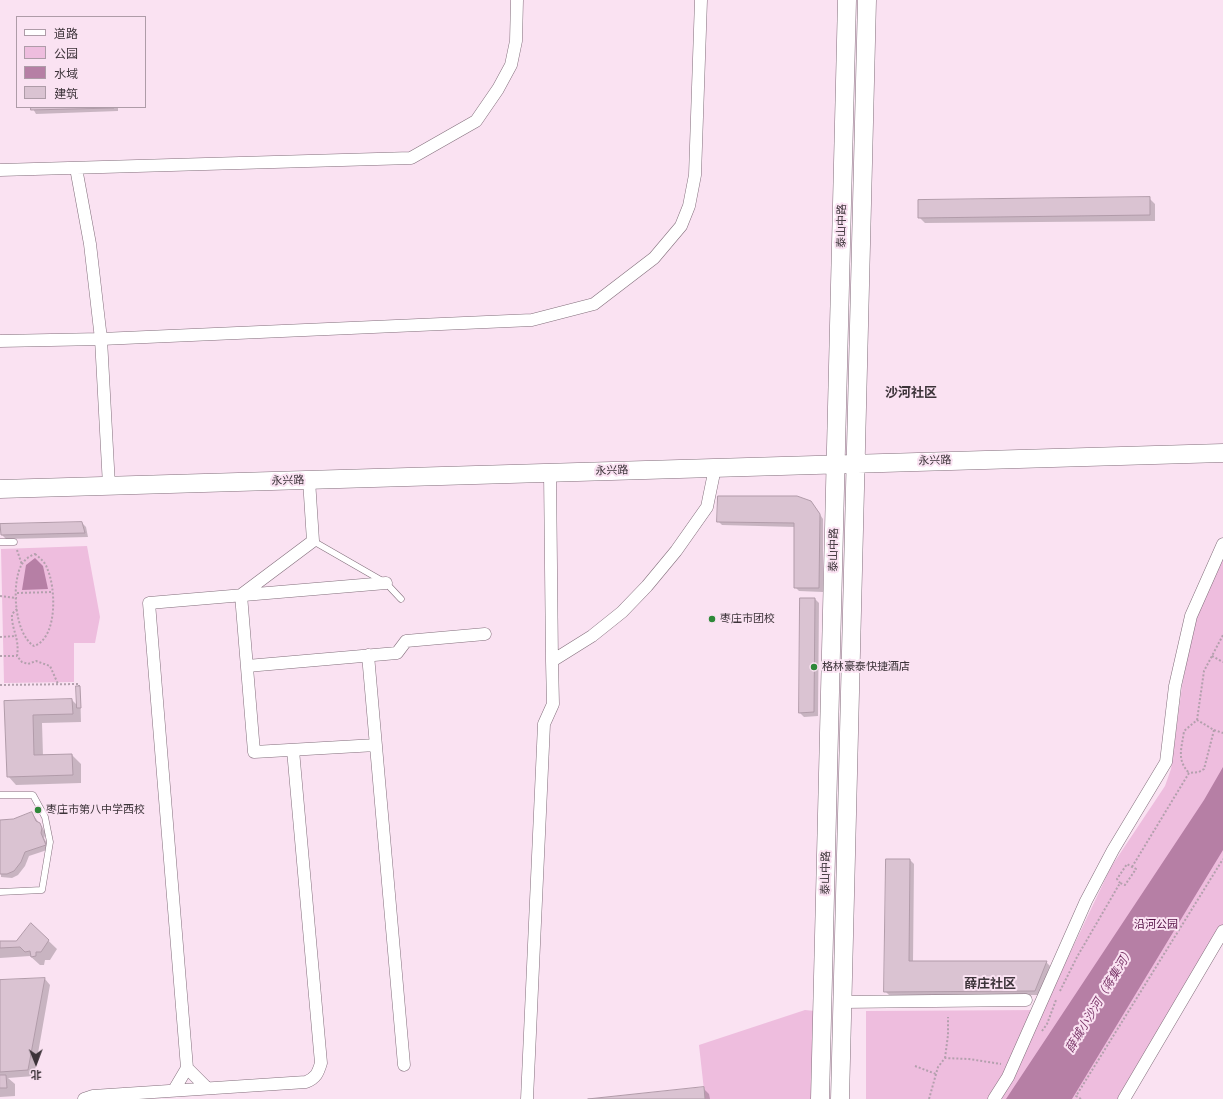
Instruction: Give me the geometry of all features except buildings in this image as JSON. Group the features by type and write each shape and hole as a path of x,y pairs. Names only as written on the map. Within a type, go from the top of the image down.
{"main road":[{"name":"泰山中路","path":"820,1099 847,0"},
{"name":"泰山中路","path":"840,1099 867,0"},
{"name":"永兴路","path":"0,489 1223,453"}],"street":[{"path":"0,170 411,158 476,121 498,89 511,65 516,41 517,0"},
{"path":"0,341 101,339 532,320 594,304 654,258 681,226 689,206 695,175 701,0"},
{"path":"76,168 90,244 101,339 109,486"},
{"path":"552,661 592,636 622,612 652,580 676,551 707,507 715,468"},
{"path":"527,1099 544,724 554,704 552,661 550,473"},
{"path":"241,595 313,541 309,480"},
{"path":"994,1099 1011,1069 1086,900 1113,850 1166,762 1175,686 1191,616 1223,544"},
{"path":"174,1090 187,1068 149,603 386,583"},
{"path":"241,595 254,752 376,745"},
{"path":"246,666 397,653 406,641 486,634"},
{"path":"368,656 404,1066"},
{"path":"84,1099 93,1096 306,1082 313,1079 319,1072 321,1063 293,750"},
{"path":"1124,1099 1223,932"},
{"path":"842,1002 1026,1000"},
{"path":"187,1068 207,1088"}],"lane":[{"path":"313,541 386,583 401,599"},
{"path":"0,542 14,542"},
{"path":"0,796 33,795 45,817 50,842 42,890 0,892"}],"path":[{"path":"14,542 22,564 17,593 17,609 20,624 26,637 34,646 40,644 48,632 51,620 53,592 47,568 40,558 35,554 30,556 22,564"},
{"path":"17,593 53,592"},
{"path":"0,596 17,598"},
{"path":"17,609 12,614 11,619 19,641 17,656 22,662 28,664 36,661 50,666 58,684"},
{"path":"1189,773 1181,762 1184,731 1197,720 1204,671 1223,635"},
{"path":"0,637 16,636"},
{"path":"0,656 17,656"},
{"path":"1212,656 1223,662"},
{"path":"0,684 79,684 78,686"},
{"path":"1197,720 1214,730 1223,733"},
{"path":"1189,773 1199,772 1204,769 1214,730"},
{"path":"1132,867 1189,773"},
{"path":"1081,1099 1076,1096 1223,859"},
{"path":"1127,864 1136,870 1125,885 1120,883 1117,879 1127,864"},
{"path":"1038,1037 1047,1024 1077,957 1120,883"},
{"path":"929,1099 938,1067 945,1058 948,1035 948,1017"},
{"path":"945,1058 955,1057 988,1061 1011,1069"},
{"path":"915,1066 936,1074"}],"green space":[{"path":"87,546 100,617 95,643 74,643 74,682 4,683 1,549"},
{"name":"沿河公园","path":"1223,555 1223,942 1130,1099 866,1099 866,1011 1043,1010 1111,867 1165,786 1171,769 1182,686 1195,617"},
{"path":"805,1010 815,1011 813,1099 705,1099 699,1045"}],"water":[{"path":"35,558 43,566 48,589 22,590 26,565"},
{"name":"薛城小沙河（蒋集河）","path":"1223,767 1223,850 1072,1099 1006,1099 1204,800"}],"place":[{"name":"枣庄市团校","path":"712,619"},
{"name":"格林豪泰快捷酒店","path":"814,667"},
{"name":"枣庄市第八中学西校","path":"38,810"}],"district":[{"name":"沙河社区","path":"911,393"},
{"name":"薛庄社区","path":"990,984"}]}
